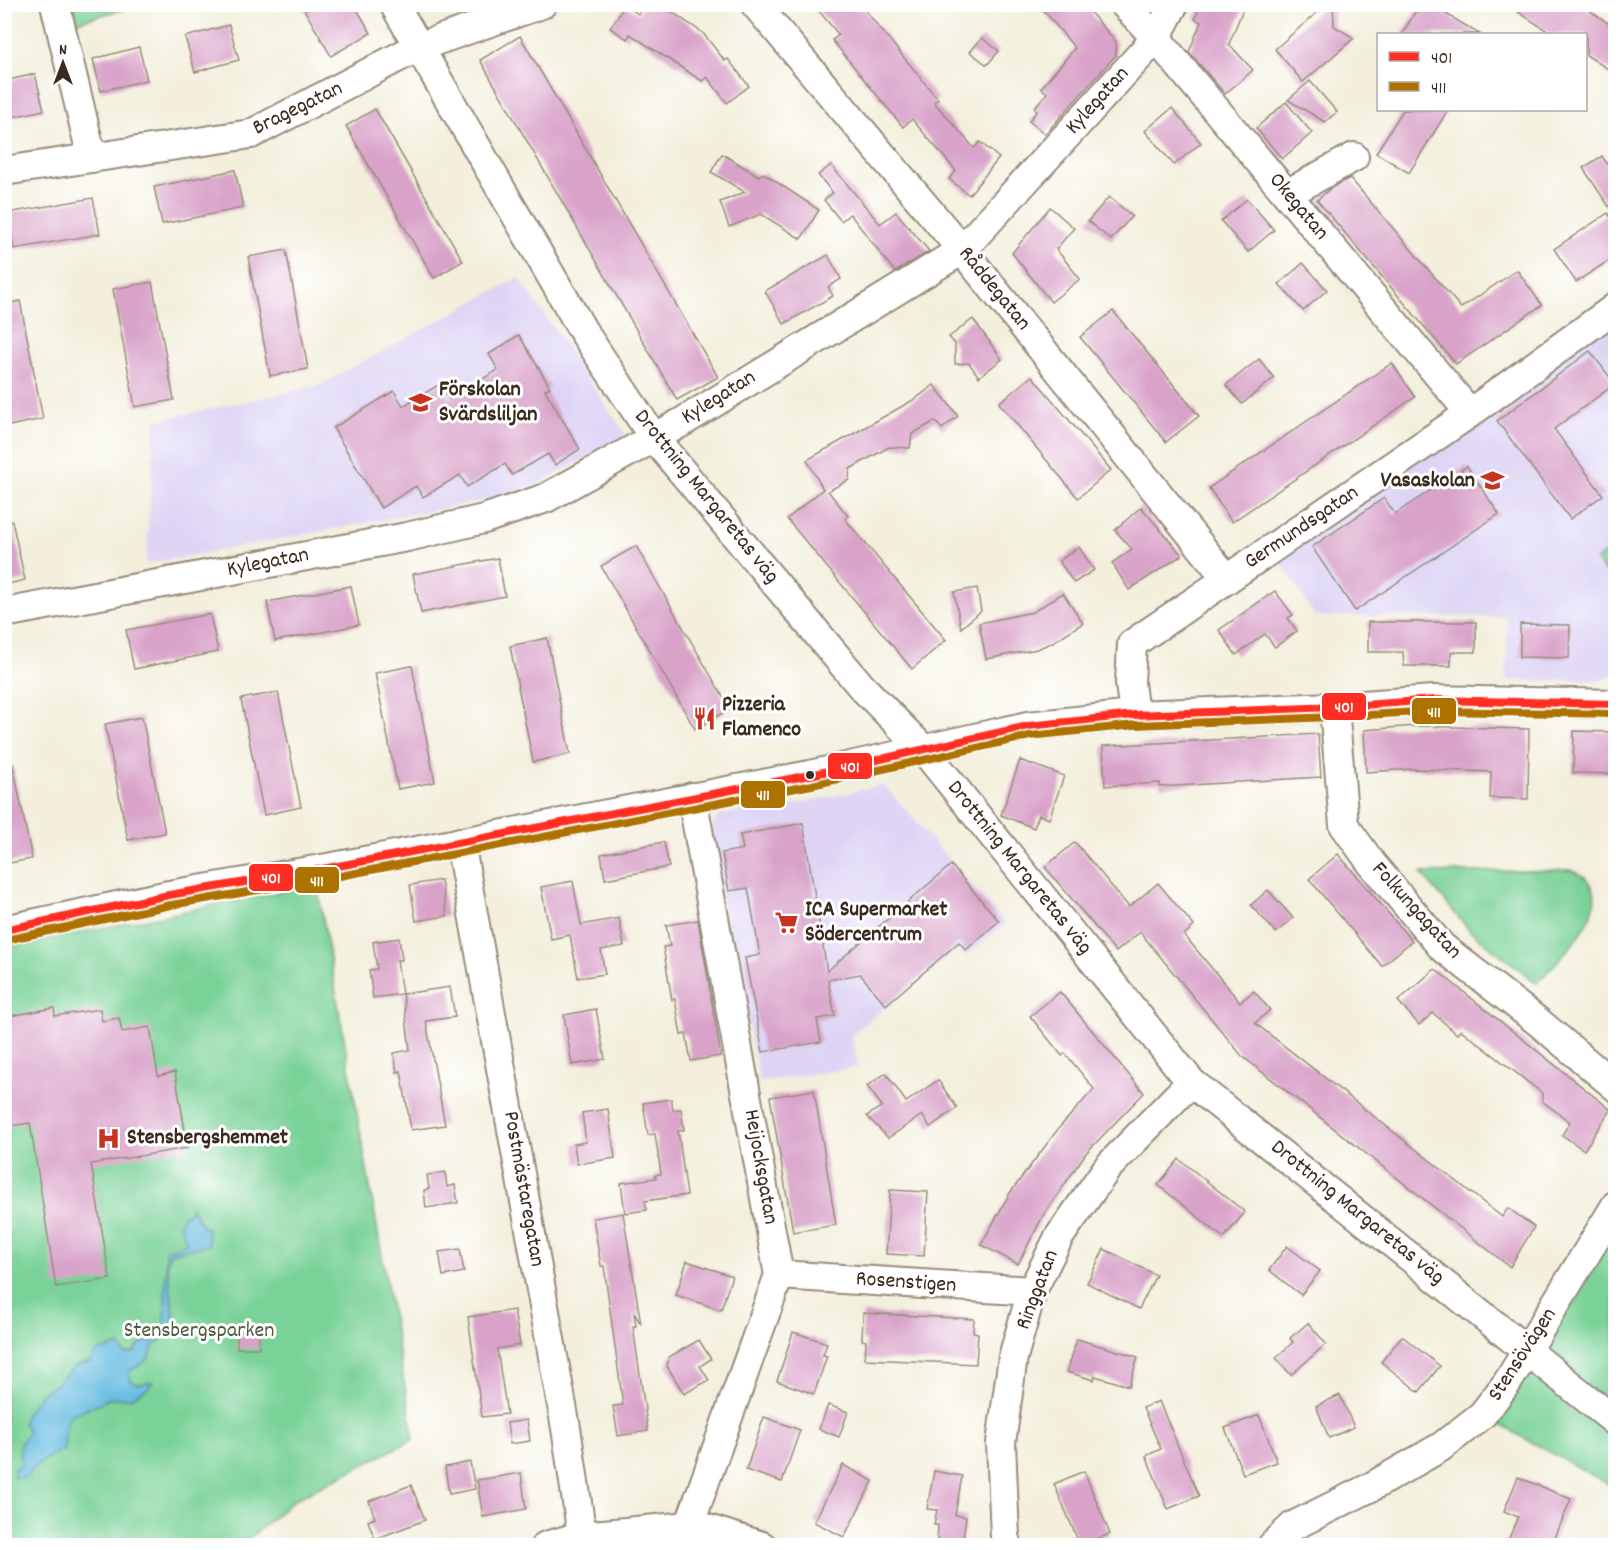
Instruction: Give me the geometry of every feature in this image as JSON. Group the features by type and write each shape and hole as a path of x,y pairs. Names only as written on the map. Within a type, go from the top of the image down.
{"street":[{"path":"56,4 92,158"},
{"name":"Drottning Margaretas väg","path":"394,4 583,330 654,438 861,686 924,750 1191,1082 1616,1422"},
{"name":"Bragegatan","path":"4,171 251,134 418,47 542,4"},
{"name":"Råddegatan","path":"755,4 962,250 1227,579"},
{"name":"Okegatan","path":"1124,4 1156,38 1470,412"},
{"name":"Kylegatan","path":"4,613 407,537 484,519 546,498 654,438 962,250 1156,38 1174,4"},
{"path":"1287,194 1354,157"},
{"name":"Germundsgatan","path":"1134,715 1130,683 1132,645 1470,412 1616,307"},
{"path":"4,930 169,896 810,775 1028,726 1134,715 1334,707 1434,700 1616,704"},
{"name":"Folkungagatan","path":"1334,707 1344,825 1372,864 1442,947 1536,1020 1616,1088"},
{"name":"Heijocksgatan","path":"690,1526 779,1275 692,797"},
{"name":"Postmästaregatan","path":"460,842 566,1428 582,1536"},
{"name":"Ringgatan","path":"1008,1545 1005,1537 1001,1443 1013,1357 1032,1292 1059,1237 1108,1167 1191,1082"},
{"name":"Stensövägen","path":"1272,1545 1293,1526 1371,1487 1441,1447 1482,1415 1507,1383 1616,1205"},
{"name":"Rosenstigen","path":"779,1275 1032,1292"},
{"path":"546,1545 582,1536 690,1526 705,1528 762,1545"}],"shaded area":[{"name":"Förskolan Svärdsliljan","path":"519,277 626,435 539,484 482,501 146,564 155,421 320,385"},
{"name":"Vasaskolan","path":"1615,307 1615,674 1603,680 1506,681 1507,617 1315,616 1272,549"},
{"path":"884,785 1005,923 965,956 957,949 851,1035 858,1067 760,1082 708,833 719,815 788,806"}],"green space":[{"path":"72,4 140,4 140,5 76,22"},
{"path":"1615,545 1615,584 1596,560"},
{"path":"1570,870 1587,879 1594,891 1594,905 1580,934 1537,983 1470,931 1421,873"},
{"name":"Stensbergsparken","path":"317,884 414,1439 294,1500 241,1545 5,1546 5,948"},
{"path":"1615,1205 1615,1488 1482,1415"}],"water":[{"path":"191,1207 203,1227 207,1228 209,1245 170,1253 167,1261 174,1316 171,1332 153,1346 149,1358 129,1371 130,1380 137,1384 153,1382 148,1388 131,1398 111,1398 69,1416 64,1449 38,1463 27,1477 14,1478 14,1469 22,1463 20,1446 29,1432 23,1423 24,1415 42,1393 55,1385 74,1367 90,1362 95,1353 119,1345 125,1354 134,1353 141,1343 153,1340 165,1327 166,1249 175,1248 187,1242 179,1224"}],"building":[{"path":"301,4 354,4 371,33 331,56"},
{"path":"645,4 660,4 703,33 725,61 728,59 749,86 727,103 707,77 702,81 630,34 627,39 610,28 625,5 638,14"},
{"path":"813,4 860,4 938,99 934,102 974,148 980,142 999,158 969,195 949,179 956,171 912,119 903,127 832,40 839,35"},
{"path":"1038,4 1083,4 1116,42 1116,55 1045,134 1029,121 1037,111 1034,108 1047,93 1041,88 1075,48"},
{"path":"1201,4 1245,4 1229,44 1253,70 1225,94 1189,52 1201,22 1195,19"},
{"path":"1327,4 1333,4 1334,26 1354,38 1303,82 1275,49"},
{"path":"1420,4 1443,4 1439,10 1478,33 1403,33"},
{"path":"1506,4 1579,4 1616,28 1616,74 1587,56 1587,33 1550,33"},
{"path":"229,25 239,60 195,72 185,37"},
{"path":"520,36 718,377 677,400 480,60"},
{"path":"982,38 999,51 987,65 970,52"},
{"path":"139,47 147,80 101,91 93,59"},
{"path":"35,74 44,110 4,119 4,81"},
{"path":"1310,81 1337,112 1325,122 1288,100"},
{"path":"1286,102 1312,133 1282,159 1256,128"},
{"path":"1172,108 1201,143 1174,165 1145,131"},
{"path":"375,109 463,261 434,278 346,126"},
{"path":"1402,111 1447,111 1409,173 1376,153"},
{"path":"722,154 759,176 763,173 819,210 801,239 761,214 729,227 720,202 745,192 711,172"},
{"path":"1602,156 1616,177 1616,217 1583,168"},
{"path":"831,165 880,224 896,212 929,251 895,272 850,214 841,221 824,200 833,193 818,175"},
{"path":"235,170 243,208 162,224 154,187"},
{"path":"1350,178 1461,308 1517,270 1542,305 1456,364 1317,200 1331,188"},
{"path":"1109,197 1132,216 1111,240 1088,221"},
{"path":"93,198 100,234 14,249 7,213"},
{"path":"1247,199 1274,230 1248,252 1221,221"},
{"path":"1050,207 1074,228 1056,249 1080,279 1051,302 1012,253"},
{"path":"1608,213 1616,225 1616,256 1576,282 1554,249"},
{"path":"286,250 308,369 270,376 248,257"},
{"path":"828,255 841,279 828,287 833,296 784,324 765,291"},
{"path":"1303,263 1327,290 1303,311 1279,284"},
{"path":"152,282 174,400 135,407 113,289"},
{"path":"20,301 43,419 4,427 4,304"},
{"path":"1113,311 1199,416 1166,442 1080,337"},
{"path":"973,319 1002,359 979,377 969,363 955,364 955,344 949,337"},
{"path":"519,335 550,387 545,390 580,449 555,465 548,454 512,475 505,464 467,487 460,475 423,497 416,486 381,508 333,428 394,391 403,406 440,384 449,399 498,370 489,354"},
{"path":"1590,351 1615,384 1554,429 1603,495 1570,519 1497,421"},
{"path":"1259,359 1274,378 1242,404 1226,385"},
{"path":"1392,363 1415,397 1232,522 1209,488"},
{"path":"1032,376 1111,470 1078,498 999,403"},
{"path":"934,385 958,416 942,429 935,421 912,434 910,448 889,447 850,469 849,480 828,491 848,516 845,519 946,640 912,669 787,519 823,489 807,460 915,399"},
{"path":"1467,466 1499,514 1355,611 1312,547 1384,498 1395,514"},
{"path":"1141,507 1182,555 1129,590 1112,563 1132,549 1115,530"},
{"path":"12,521 25,580 4,585 4,522"},
{"path":"636,546 730,709 695,729 601,566"},
{"path":"1079,547 1094,570 1074,583 1059,561"},
{"path":"498,558 505,596 421,613 413,574"},
{"path":"351,586 359,625 275,641 267,602"},
{"path":"977,588 981,611 961,628 954,592"},
{"path":"1275,591 1293,615 1288,618 1297,631 1275,647 1265,634 1236,655 1219,630"},
{"path":"1063,593 1083,623 1037,649 986,659 979,623 1033,612"},
{"path":"210,614 218,652 134,669 126,630"},
{"path":"1368,622 1476,622 1476,652 1451,652 1451,666 1404,666 1403,652 1368,652"},
{"path":"1520,624 1570,625 1569,658 1520,657"},
{"path":"547,638 570,754 533,762 510,646"},
{"path":"412,666 435,782 398,789 375,673"},
{"path":"278,692 301,807 264,815 241,699"},
{"path":"142,717 165,833 128,840 105,724"},
{"path":"1416,726 1529,729 1528,799 1490,798 1491,772 1414,769 1366,772 1364,730"},
{"path":"1574,731 1616,732 1616,774 1573,773"},
{"path":"1318,734 1321,777 1160,787 1160,783 1105,786 1103,746"},
{"path":"1020,760 1064,776 1049,819 1039,815 1034,828 1001,815"},
{"path":"13,765 32,859 4,864 4,766"},
{"name":"ICA Supermarket Södercentrum","path":"803,823 827,971 951,865 999,921 966,950 959,942 886,1005 860,974 828,980 835,1016 817,1019 821,1042 763,1052 745,958 760,955 748,888 729,891 722,853 743,849 740,835"},
{"path":"664,842 669,867 605,879 601,854"},
{"path":"1075,842 1129,907 1158,883 1194,926 1184,935 1240,1002 1254,991 1270,1010 1255,1023 1502,1217 1508,1208 1534,1227 1510,1267 1242,1056 1140,932 1116,952 1045,867"},
{"path":"1338,854 1412,941 1382,966 1309,879"},
{"path":"441,880 447,916 416,921 410,885"},
{"path":"573,881 581,925 619,918 624,946 601,950 605,974 578,978 570,935 551,939 541,887"},
{"path":"1268,890 1293,918 1276,933 1251,905"},
{"path":"698,920 721,1056 691,1061 686,1034 681,1035 675,999 672,1000 663,947 670,946 666,925"},
{"path":"399,938 402,960 397,960 402,994 373,998 369,970 377,969 373,942"},
{"path":"1435,969 1611,1110 1584,1150 1562,1135 1570,1122 1542,1101 1542,1093 1461,1030 1457,1034 1433,1013 1419,1025 1398,1001"},
{"path":"450,987 455,1017 426,1021 445,1125 411,1130 401,1071 397,1072 394,1053 410,1050 403,994"},
{"path":"1060,992 1144,1093 1086,1153 1043,1216 1018,1264 981,1245 1010,1193 1058,1129 1094,1089 1065,1053 1062,1056 1030,1016"},
{"name":"Stensbergshemmet","path":"54,1008 55,1016 100,1009 102,1021 119,1018 122,1032 150,1027 158,1076 175,1072 188,1148 91,1164 110,1279 56,1287 30,1123 4,1127 4,1017"},
{"path":"596,1009 605,1059 572,1065 564,1015"},
{"path":"886,1073 906,1102 938,1080 957,1108 930,1127 922,1115 888,1138 867,1116 882,1106 867,1086"},
{"path":"814,1090 836,1225 793,1232 770,1097"},
{"path":"671,1099 673,1110 681,1109 684,1130 678,1131 687,1195 645,1201 647,1210 625,1213 621,1183 656,1178 655,1175 661,1174 655,1134 648,1135 643,1103"},
{"path":"608,1109 615,1158 577,1164 574,1144 586,1142 582,1113"},
{"path":"1179,1159 1245,1212 1224,1238 1158,1185"},
{"path":"445,1172 447,1187 455,1185 458,1203 426,1208 424,1190 429,1189 427,1175"},
{"path":"890,1190 928,1192 924,1256 886,1254"},
{"path":"623,1213 641,1324 634,1313 636,1326 633,1326 648,1431 618,1436 613,1406 623,1405 604,1266 601,1266 593,1218"},
{"path":"1287,1246 1320,1271 1301,1295 1269,1270"},
{"path":"460,1249 464,1272 443,1276 439,1252"},
{"path":"1104,1249 1156,1275 1139,1309 1087,1283"},
{"path":"687,1261 732,1276 721,1310 676,1295"},
{"path":"514,1310 520,1345 497,1349 507,1414 482,1417 468,1317"},
{"path":"863,1313 974,1319 973,1332 978,1333 976,1364 865,1359 866,1341 862,1340"},
{"path":"1308,1323 1326,1344 1291,1375 1276,1358 1293,1342 1290,1338"},
{"path":"237,1326 259,1326 259,1348 237,1348"},
{"path":"793,1332 827,1343 823,1355 827,1356 814,1394 777,1381"},
{"path":"1402,1336 1440,1366 1419,1392 1381,1362"},
{"path":"1077,1339 1138,1357 1129,1386 1095,1376 1094,1380 1067,1372"},
{"path":"699,1340 711,1359 700,1366 709,1380 684,1394 667,1366 669,1357"},
{"path":"1340,1395 1354,1427 1329,1438 1316,1406"},
{"path":"1159,1401 1199,1496 1168,1509 1146,1456 1161,1449 1143,1408"},
{"path":"828,1405 848,1412 839,1437 819,1429"},
{"path":"1259,1415 1277,1462 1243,1474 1225,1428"},
{"path":"764,1417 800,1430 782,1482 746,1470"},
{"path":"527,1420 530,1441 510,1444 507,1423"},
{"path":"470,1462 475,1489 449,1494 445,1467"},
{"path":"843,1465 873,1481 844,1537 814,1522"},
{"path":"934,1471 962,1476 955,1515 966,1517 962,1545 937,1545 938,1525 934,1525 937,1510 927,1509"},
{"path":"1084,1471 1110,1534 1080,1545 1054,1484"},
{"path":"521,1473 526,1509 483,1517 477,1480"},
{"path":"1518,1477 1571,1499 1552,1545 1506,1545 1518,1517 1504,1511"},
{"path":"411,1485 425,1520 375,1539 368,1521 375,1518 369,1501"}],"transit line":[{"name":"401","path":"4,930 169,895 333,867 810,775 1028,726 1134,715 1334,707 1434,700 1616,704"},
{"name":"411","path":"6,940 171,905 335,877 812,785 1030,736 1135,725 1434,711 1616,714"}],"place":[{"name":"Förskolan Svärdsliljan","path":"421,403"},
{"name":"Vasaskolan","path":"1493,481"},
{"name":"Pizzeria Flamenco","path":"704,718"},
{"name":"ICA Supermarket Södercentrum","path":"787,923"},
{"name":"Stensbergshemmet","path":"109,1138"}]}
